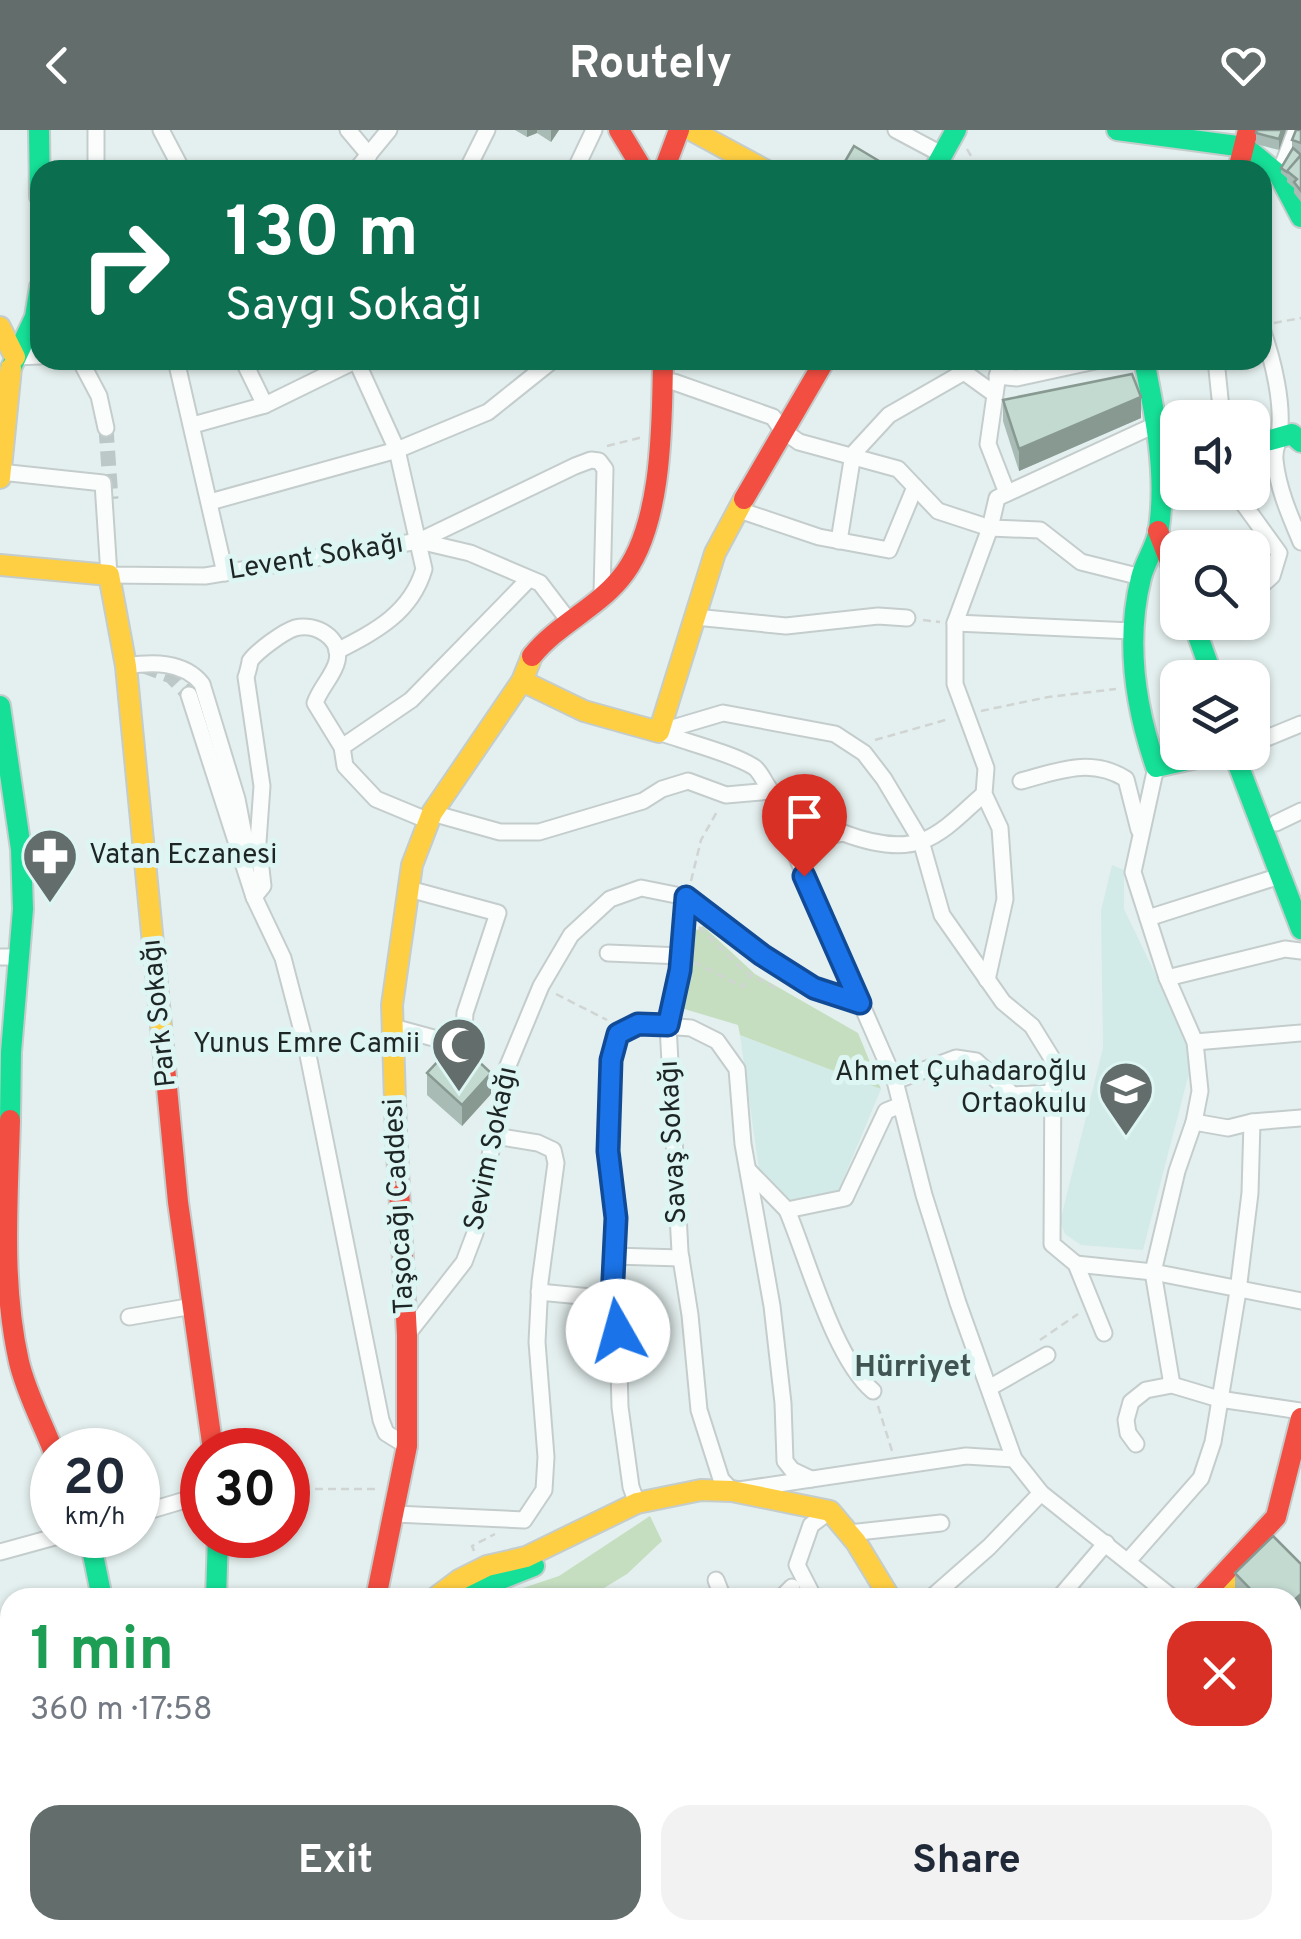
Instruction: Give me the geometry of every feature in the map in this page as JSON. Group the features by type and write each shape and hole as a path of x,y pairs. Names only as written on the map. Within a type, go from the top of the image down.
{"street":[{"path":"39,130 39,160"},
{"path":"96,130 96,160"},
{"path":"348,130 368,155"},
{"path":"364,160 389,130"},
{"path":"472,160 487,130"},
{"path":"580,160 594,130"},
{"path":"619,130 637,160"},
{"path":"668,160 679,130"},
{"path":"691,130 746,160"},
{"path":"896,130 936,160"},
{"path":"940,160 956,130"},
{"path":"1118,130 1247,139 1266,160"},
{"path":"1279,175 1296,130"},
{"path":"168,133 178,160"},
{"path":"1272,167 1301,217"},
{"path":"0,327 13,362 0,474 103,483 109,575"},
{"path":"0,431 7,377 30,328"},
{"path":"1272,356 1279,436 1274,448 1276,463 1285,504 1301,542"},
{"path":"13,362 30,358"},
{"path":"85,370 99,396 106,428"},
{"path":"179,370 225,573"},
{"path":"248,370 265,405"},
{"path":"193,425 265,405 336,370"},
{"path":"337,651 386,624 408,604 424,569 398,450 361,370"},
{"path":"210,502 398,450 488,412 540,370"},
{"path":"522,681 530,659 569,620 622,578 638,554 664,412 662,370"},
{"path":"522,681 633,586 648,562 657,531 674,420 674,370"},
{"path":"659,732 715,553 819,370"},
{"path":"839,540 853,454 889,415 954,370"},
{"path":"1007,494 988,444 997,376 1017,378 1054,370"},
{"path":"1146,370 1160,436"},
{"path":"1217,370 1220,400"},
{"path":"674,382 772,417 799,442 898,469 938,512 990,528 1040,530 1081,562 1160,577"},
{"path":"987,980 1004,898 1000,828 984,794 986,768 955,684 955,623 997,498 1157,424"},
{"path":"1270,439 1292,434 1301,442"},
{"name":"Levent Sokağı","path":"0,565 109,575 205,576 419,541 591,460 599,461 605,469 602,594"},
{"path":"738,510 888,550 915,487"},
{"path":"1162,510 1141,576 1132,630 1135,687 1143,732 1156,767 1132,872 1167,978 1195,1042 1200,1090 1153,1272 1172,1385"},
{"path":"1158,532 1160,537"},
{"path":"419,541 470,553 540,583 569,620"},
{"path":"1270,541 1279,553 1270,578"},
{"name":"Park Sokağı","path":"109,575 126,666 178,1202 210,1428"},
{"path":"342,747 411,700 529,579"},
{"path":"694,617 786,626 878,616 907,618"},
{"path":"955,623 1132,630"},
{"path":"254,897 263,886 258,842 262,786 246,677 250,662 292,629 313,627 330,636 337,651 337,664 319,690 316,703 342,747 345,766 376,799 431,817 500,832 539,832 643,801 662,789 688,781 726,795 771,791"},
{"path":"126,666 153,661 195,675 202,684 246,836 250,855 246,874"},
{"path":"522,681 584,711 659,732 757,768 771,791 831,830 843,833 894,845 921,841 944,829 984,794"},
{"name":"Taşocağı Caddesi","path":"378,1588 408,1446 393,1027 398,941 412,864 431,817 522,681"},
{"path":"189,695 254,897 282,958 307,1050 381,1420 386,1434 408,1446"},
{"path":"0,706 21,850 24,909 9,957 7,1274 10,1320 20,1367 45,1428"},
{"path":"659,732 724,713 836,734 854,746 884,779 921,841 942,915 1003,1002 1032,1026 1052,1060 1052,1244 1076,1264 1104,1332"},
{"path":"1270,737 1301,724"},
{"path":"1020,781 1075,766 1109,769 1126,779 1140,834"},
{"path":"1156,767 1160,766"},
{"path":"1241,770 1301,928"},
{"path":"1253,770 1301,889"},
{"path":"1276,824 1301,811"},
{"path":"843,833 790,844 895,1082 930,1213 1014,1459 1040,1493 1161,1588"},
{"path":"1148,918 1283,875"},
{"name":"Sevim Sokağı","path":"407,1335 464,1262 475,1233 495,1136 498,1086 540,986 571,935 610,898 641,888 686,905 814,988 860,1003"},
{"path":"393,1027 468,1052 465,1013 498,912 410,889"},
{"name":"Savaş Sokağı","path":"686,905 682,956 668,1025 681,1258 699,1410 716,1466 732,1490"},
{"path":"1167,978 1286,949 1301,951"},
{"path":"608,953 682,956"},
{"path":"637,1503 631,1487 620,1407 618,1331 612,1299 616,1218 608,1151 611,1060 618,1034 638,1024 691,1028 717,1041 736,1068 743,1144 772,1306 785,1460 792,1470 811,1479"},
{"path":"1195,1042 1301,1032"},
{"path":"895,1082 956,1058 976,1061 1013,1096 1054,1092"},
{"path":"788,1210 845,1198 886,1110 901,1105"},
{"path":"1194,1122 1228,1128 1301,1118"},
{"path":"1128,1561 1202,1478 1212,1442 1238,1291 1250,1194 1252,1122"},
{"path":"395,1514 524,1520 544,1490 546,1457 537,1342 539,1292 556,1163 553,1150 538,1143 495,1136"},
{"path":"750,1172 788,1210 838,1340 860,1379 873,1390"},
{"path":"613,1256 681,1258"},
{"path":"1076,1264 1153,1272 1301,1301"},
{"path":"539,1292 612,1299"},
{"path":"130,1316 193,1306"},
{"path":"989,1388 1047,1355"},
{"path":"1136,1444 1128,1433 1126,1420 1131,1402 1146,1390 1172,1385 1300,1422 1276,1517 1210,1588"},
{"path":"448,1588 488,1566 526,1557 637,1503 702,1490 732,1490 966,1456 1014,1459"},
{"path":"758,1486 785,1460"},
{"path":"1231,1588 1278,1534 1293,1506 1301,1470"},
{"path":"732,1490 830,1511 849,1533 884,1588"},
{"path":"942,1588 989,1547 1040,1493"},
{"path":"471,1588 558,1557 603,1531 637,1503"},
{"path":"809,1588 797,1566 811,1525 830,1511"},
{"path":"849,1533 941,1523"},
{"path":"1067,1588 1106,1542"},
{"path":"0,1552 30,1544"},
{"path":"94,1558 100,1588"},
{"path":"216,1588 217,1558"},
{"path":"716,1580 719,1588"}],"path":[{"path":"956,130 973,160"},
{"path":"1272,325 1301,318"},
{"path":"610,444 644,436"},
{"path":"907,618 955,623"},
{"path":"854,746 966,714 1048,697 1135,687"},
{"path":"726,795 701,840 686,905 750,975 775,988"},
{"path":"682,956 743,987 750,975"},
{"path":"540,986 626,1030"},
{"path":"1047,1355 1040,1340 1092,1304"},
{"path":"873,1390 896,1466"},
{"path":"310,1489 400,1490"},
{"path":"472,1546 475,1556"}],"shaded area":[{"name":"Ahmet Çuhadaroğlu Ortaokulu","path":"1112,865 1124,870 1124,909 1194,1054 1143,1250 1081,1245 1065,1234 1060,1222 1103,1048 1101,911"},
{"path":"740,1035 881,1089 838,1192 791,1200 759,1170"}],"green space":[{"path":"688,922 697,930 703,926 755,974 858,1033 881,1089 740,1035 738,1025 681,1008"},
{"path":"650,1516 662,1541 627,1574 604,1588 523,1588 559,1576"}],"building":[{"path":"1282,130 1279,139 1256,133"},
{"path":"1296,130 1301,130 1301,143 1292,140"},
{"path":"854,146 877,160 846,160"},
{"path":"1293,148 1301,155 1287,172 1281,168"},
{"path":"1301,155 1301,191 1294,182 1297,179 1287,171"},
{"path":"1132,374 1141,397 1019,449 1003,400"},
{"path":"457,1041 491,1073 462,1105 427,1073"},
{"path":"1273,1536 1301,1564 1301,1588 1249,1588 1235,1573"}],"tunnel":[{"path":"106,428 111,499"},
{"path":"144,666 171,676 189,695"}],"traffic: fast":[{"path":"39,130 39,160"},
{"path":"940,160 956,130"},
{"path":"1117,130 1245,147 1261,160"},
{"path":"1272,169 1301,217"},
{"path":"11,368 30,328"},
{"path":"1146,370 1162,486 1158,535 1136,602 1133,650 1143,721 1156,767 1160,766"},
{"path":"1270,440 1292,434 1301,442"},
{"path":"1199,640 1207,660"},
{"path":"0,706 21,849 23,909 11,1052 10,1120"},
{"path":"1240,770 1301,929"},
{"path":"94,1558 100,1588"},
{"path":"216,1588 217,1558"},
{"path":"478,1588 534,1566"}],"traffic: slow":[{"path":"691,130 746,160"},
{"path":"0,327 15,357"},
{"path":"0,431 11,368 0,478"},
{"path":"522,681 584,711 659,732 715,553 744,499"},
{"path":"0,565 109,575 126,666 165,1067"},
{"path":"396,1134 392,1005 412,865 432,813 522,681 532,656"},
{"path":"448,1588 487,1566 526,1557 637,1503 701,1490 732,1491 830,1511 856,1542 884,1588"},
{"path":"1232,1588 1249,1570"}],"traffic: jam":[{"path":"619,130 637,160"},
{"path":"668,160 679,130"},
{"path":"1240,160 1248,130"},
{"path":"532,656 610,590 634,558 645,533 657,474 663,370"},
{"path":"744,499 819,370"},
{"path":"1158,531 1160,536"},
{"path":"165,1067 178,1202 210,1428"},
{"path":"10,1120 7,1242 13,1332 26,1384 44,1428"},
{"path":"378,1588 407,1446 407,1335 396,1134"},
{"path":"1210,1588 1276,1517 1301,1418"}],"place":[{"name":"Vatan Eczanesi","path":"50,905"},
{"name":"Yunus Emre Camii","path":"459,1094"},
{"name":"Ahmet Çuhadaroğlu Ortaokulu","path":"1126,1138"}],"district":[{"name":"Hürriyet","path":"913,1368"}],"route":[{"path":"618,1331 612,1299 616,1218 608,1151 611,1060 618,1034 638,1024 668,1025 680,970 686,897 714,922 814,988 860,1003 804,876"}]}
